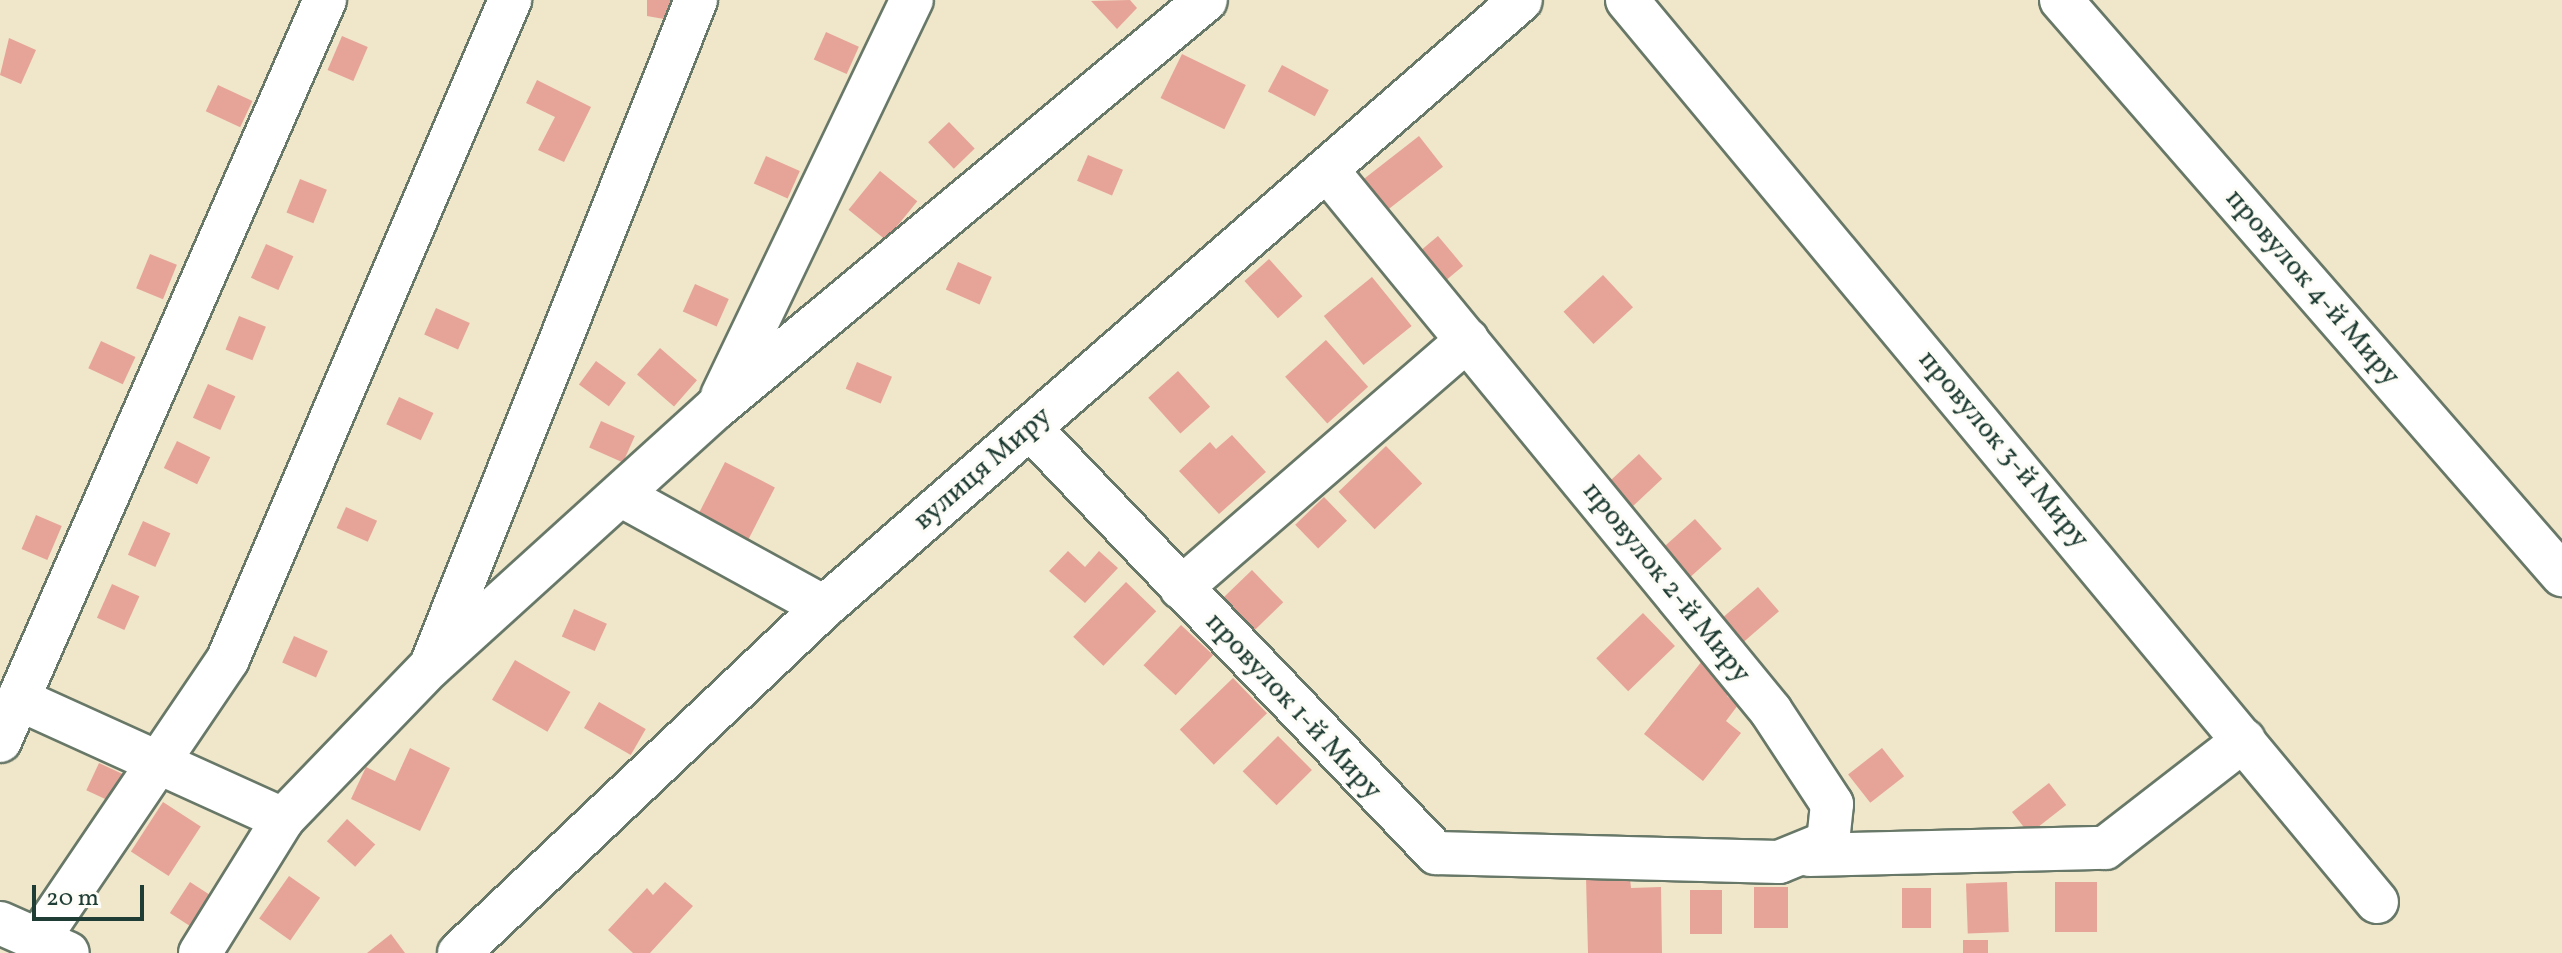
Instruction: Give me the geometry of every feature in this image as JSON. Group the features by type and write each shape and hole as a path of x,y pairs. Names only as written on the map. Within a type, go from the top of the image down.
{"street":[{"path":"0,741 325,0"},
{"path":"0,923 53,947 159,760 228,659 510,0"},
{"path":"431,666 696,0"},
{"path":"717,407 912,0"},
{"path":"200,953 283,819 431,666 624,497 717,407 1206,0"},
{"name":"вулиця Миру","path":"459,953 824,607 1521,0"},
{"name":"провулок 3-й Миру","path":"1627,0 2377,902"},
{"name":"провулок 4-й Миру","path":"2061,0 2562,575"},
{"name":"провулок 2-й Миру","path":"1327,170 1771,711 1832,804 1828,842 1810,855"},
{"path":"1181,588 1467,340"},
{"name":"провулок 1-й Миру","path":"1030,428 1436,853 1615,861 1779,862 1810,855"},
{"path":"624,497 824,607"},
{"path":"18,699 159,760 283,819"},
{"path":"1810,855 2105,848 2244,740"}],"building":[{"path":"647,0 690,0 681,22 647,16"},
{"path":"1130,0 1137,8 1117,29 1091,1"},
{"path":"826,32 859,47 847,74 814,59"},
{"path":"342,36 368,47 353,81 328,70"},
{"path":"9,38 36,50 21,84 0,75"},
{"path":"1182,54 1246,85 1224,129 1161,98"},
{"path":"1282,65 1329,90 1315,116 1268,91"},
{"path":"537,80 591,107 564,162 538,150 555,117 526,103"},
{"path":"218,85 252,101 240,127 206,111"},
{"path":"949,122 975,149 954,169 928,142"},
{"path":"1419,136 1443,167 1388,210 1364,179"},
{"path":"1088,155 1123,170 1112,196 1077,181"},
{"path":"766,156 800,171 788,198 754,183"},
{"path":"880,171 917,201 886,240 849,210"},
{"path":"300,179 327,190 313,223 287,212"},
{"path":"1438,236 1463,266 1440,285 1415,255"},
{"path":"266,244 293,256 278,290 251,278"},
{"path":"150,254 177,265 163,299 136,288"},
{"path":"1269,259 1302,296 1278,318 1244,281"},
{"path":"958,262 992,277 980,304 946,289"},
{"path":"1603,275 1633,307 1594,344 1564,312"},
{"path":"1372,277 1412,326 1363,365 1324,316"},
{"path":"695,284 729,299 717,326 683,311"},
{"path":"436,308 470,323 458,350 424,334"},
{"path":"239,316 266,327 252,360 226,349"},
{"path":"1326,340 1368,387 1327,424 1285,377"},
{"path":"101,341 135,357 123,384 88,368"},
{"path":"660,348 697,380 674,407 637,374"},
{"path":"596,361 626,383 609,406 579,384"},
{"path":"857,362 892,377 881,404 846,389"},
{"path":"1178,371 1210,407 1180,433 1148,398"},
{"path":"208,384 235,396 220,430 193,418"},
{"path":"399,397 433,413 421,440 386,424"},
{"path":"601,421 635,436 623,463 589,447"},
{"path":"1232,435 1266,472 1219,514 1179,471 1210,442 1216,449"},
{"path":"177,441 210,457 197,484 164,468"},
{"path":"1386,446 1422,483 1375,529 1339,492"},
{"path":"1639,454 1662,479 1629,510 1605,485"},
{"path":"725,462 775,487 748,540 698,515"},
{"path":"1324,497 1347,521 1318,549 1295,525"},
{"path":"346,507 377,521 368,542 337,528"},
{"path":"36,515 62,526 47,560 22,549"},
{"path":"1695,519 1722,549 1686,581 1659,551"},
{"path":"143,521 170,533 155,567 128,555"},
{"path":"1068,551 1085,567 1099,551 1118,568 1085,603 1049,571"},
{"path":"1252,570 1283,602 1254,630 1223,598"},
{"path":"1126,582 1156,611 1103,666 1073,637"},
{"path":"112,584 139,596 124,630 97,618"},
{"path":"1758,587 1779,611 1744,642 1723,618"},
{"path":"574,609 607,624 595,651 562,636"},
{"path":"1643,613 1675,646 1628,691 1596,658"},
{"path":"1181,625 1213,655 1176,695 1143,665"},
{"path":"294,636 328,651 316,678 282,662"},
{"path":"515,660 570,692 547,732 492,700"},
{"path":"1702,661 1735,687 1727,696 1738,705 1726,721 1741,733 1703,781 1644,734"},
{"path":"1233,678 1267,713 1214,765 1180,729"},
{"path":"599,702 646,729 631,755 584,728"},
{"path":"1278,736 1312,770 1277,805 1243,771"},
{"path":"410,748 450,768 420,831 351,799 366,767 395,781"},
{"path":"1882,748 1904,776 1870,803 1848,774"},
{"path":"99,763 133,779 121,806 86,790"},
{"path":"2049,783 2066,805 2029,834 2012,812"},
{"path":"163,802 201,827 169,876 131,851"},
{"path":"347,819 375,844 355,867 327,841"},
{"path":"289,876 320,898 290,940 259,919"},
{"path":"1586,878 1630,878 1631,888 1661,887 1662,953 1588,953"},
{"path":"190,882 215,898 195,929 170,913"},
{"path":"665,882 693,906 650,953 633,953 608,930 647,888 653,895"},
{"path":"2007,882 2009,932 1968,933 1966,883"},
{"path":"2055,882 2097,882 2097,932 2055,932"},
{"path":"1754,887 1788,887 1788,928 1754,928"},
{"path":"1902,888 1931,888 1931,928 1902,928"},
{"path":"1690,890 1722,890 1722,934 1690,934"},
{"path":"391,934 405,953 367,953"},
{"path":"1963,940 1988,940 1988,953 1963,953"}]}
